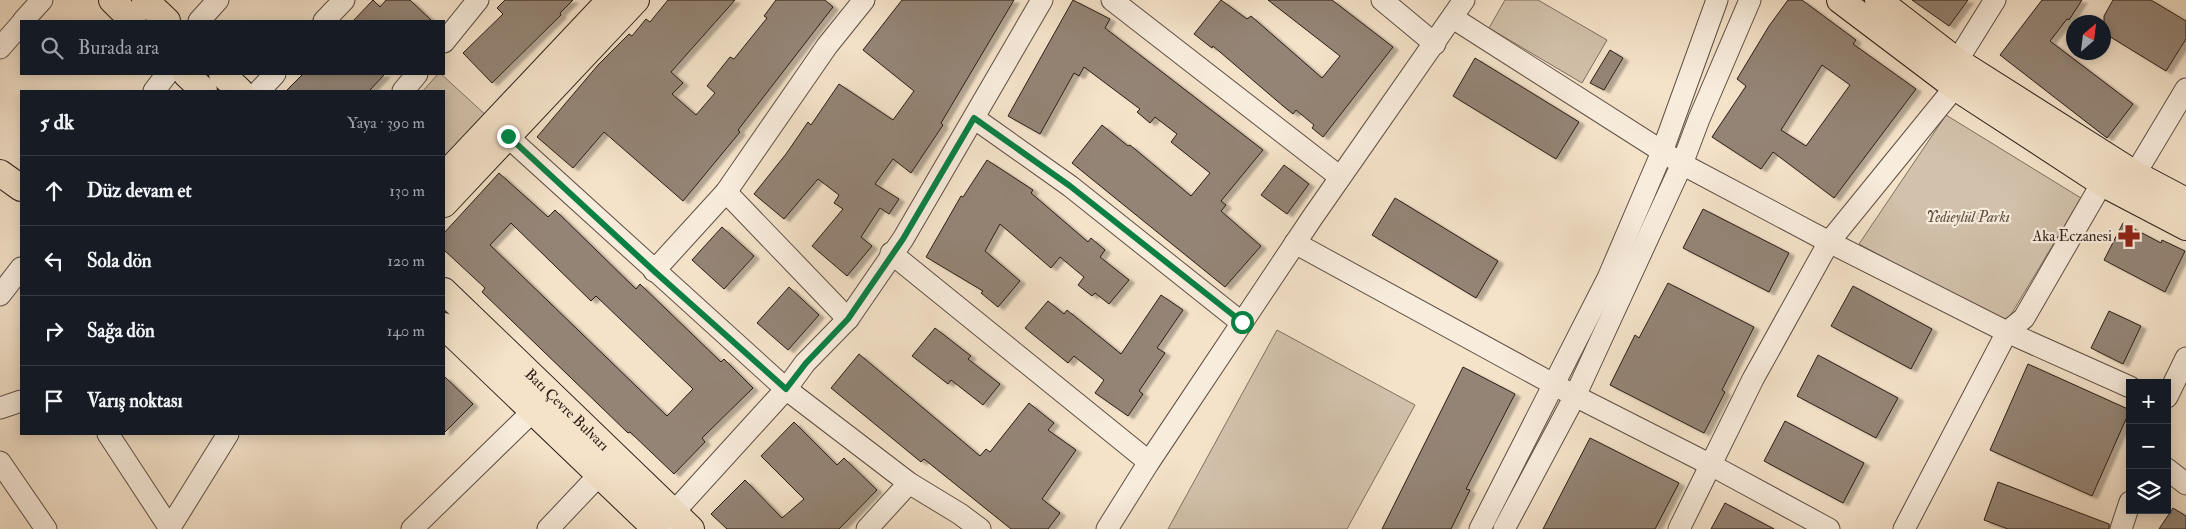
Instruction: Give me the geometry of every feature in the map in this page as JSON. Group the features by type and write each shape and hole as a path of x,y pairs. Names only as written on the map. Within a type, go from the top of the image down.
{"main road":[{"path":"112,0 132,20"},
{"path":"145,0 166,20"},
{"path":"445,203 501,130 610,0"},
{"path":"445,175 501,130 636,0"},
{"path":"1840,0 1955,87 2102,183 2186,227"},
{"path":"1878,0 1957,61 2135,174 2186,201"},
{"path":"187,75 203,90"},
{"path":"223,75 239,90"},
{"path":"0,173 20,187"},
{"name":"Batı Çevre Bulvarı","path":"445,292 672,525"},
{"name":"Batı Çevre Bulvarı","path":"445,327 600,474 672,525"}],"street":[{"path":"24,20 42,0"},
{"path":"325,20 344,0"},
{"path":"445,41 478,0"},
{"path":"654,271 726,192 827,46 864,0"},
{"path":"672,525 806,363 848,319 903,239 1042,0"},
{"path":"1112,0 1340,177"},
{"path":"1382,0 1435,44"},
{"path":"1107,529 1148,462 1242,322 1340,177 1464,0"},
{"path":"1480,529 1608,278 1662,152 1717,0"},
{"path":"1504,529 1575,396 1682,164 1750,0"},
{"path":"1957,61 1995,0"},
{"path":"1453,18 1682,164 1829,242 2007,332 2126,385"},
{"path":"0,48 20,24"},
{"path":"155,90 166,75"},
{"path":"260,90 274,75"},
{"path":"404,90 416,75"},
{"path":"1679,529 1753,379 1829,242 1955,87"},
{"path":"2135,174 2186,89"},
{"path":"974,118 1070,186 1242,322"},
{"path":"501,130 786,389 909,483 960,514 980,529"},
{"path":"1904,529 2007,332 2024,318 2102,183"},
{"path":"726,192 848,319"},
{"path":"1295,244 1575,396 1829,529"},
{"path":"892,253 1148,462"},
{"path":"0,294 20,269"},
{"path":"2171,389 2186,358"},
{"path":"0,408 20,401"},
{"path":"412,529 533,411"},
{"path":"109,435 169,528 227,435"},
{"path":"0,462 46,529"},
{"path":"2171,472 2186,484"},
{"path":"548,529 600,474"},
{"path":"867,529 909,483"},
{"path":"2121,529 2126,514"}],"green space":[{"path":"1505,0 1538,0 1607,40 1582,83 1489,28"},
{"path":"437,75 442,75 488,117 445,168 445,90 424,90"},
{"name":"Yedieylül Parkı","path":"1946,115 2081,198 2006,323 1859,244"},
{"path":"1277,330 1415,405 1347,529 1168,529"}],"building":[{"path":"373,0 380,7 386,0 410,0 431,20 354,20"},
{"path":"505,0 573,0 560,13 561,15 492,83 463,53 503,14 497,8"},
{"path":"668,0 735,0 671,72 683,83 672,94 696,115 715,93 707,86 730,57 734,59 767,18 764,16 776,0 825,0 833,7 738,130 740,132 683,201 604,132 573,168 537,137 598,65 629,34 632,36 646,19 650,22"},
{"path":"902,0 1014,0 941,123 943,125 911,173 893,159 875,184 899,199 889,214 880,208 861,237 872,246 847,276 812,246 843,209 834,203 839,195 818,179 784,219 754,194 786,154 808,122 811,125 839,84 893,120 914,91 863,50"},
{"path":"1073,0 1110,19 1105,28 1263,150 1221,201 1226,205 1221,211 1261,246 1225,287 1072,163 1102,125 1128,146 1130,145 1191,196 1210,173 1171,142 1177,134 1155,117 1150,123 1137,112 1140,109 1084,67 1079,76 1074,73 1040,134 1008,116"},
{"path":"1221,0 1247,19 1251,16 1322,78 1340,56 1268,0 1332,0 1393,47 1323,137 1312,128 1314,125 1296,110 1293,114 1213,46 1212,48 1194,34"},
{"path":"1788,0 1802,0 1856,40 1853,44 1916,89 1834,198 1773,152 1761,169 1712,137 1746,86 1737,79 1769,26","holes":["1822,65 1850,85 1806,146 1781,130"]},
{"path":"1912,0 1968,0 1949,26"},
{"path":"2042,0 2082,0 2072,15 2066,15 2066,20 2050,41 2066,53 2066,60 2075,60 2133,104 2107,138 2000,55"},
{"path":"2113,0 2151,0 2186,21 2186,39 2166,71 2111,37 2111,15 2105,15"},
{"path":"1610,50 1623,58 1604,90 1590,83"},
{"path":"1475,58 1579,122 1556,159 1453,96"},
{"path":"302,75 384,75 370,90 287,90"},
{"path":"987,160 1033,190 1031,193 1088,242 1091,238 1105,250 1100,257 1129,280 1109,304 1095,293 1092,296 1078,285 1084,277 1060,257 1051,268 1000,224 985,251 1020,281 998,307 981,293 983,291 926,257 961,196 963,197"},
{"path":"1284,165 1309,184 1287,214 1261,195"},
{"path":"499,173 548,217 555,210 636,289 640,284 721,362 724,359 753,388 702,438 705,442 674,474 630,432 628,433 482,292 485,288 445,251 445,232","holes":["511,223 591,301 596,296 693,389 667,416 490,245"]},
{"path":"1395,198 1498,261 1476,298 1372,235"},
{"path":"1703,209 1789,253 1769,292 1683,248"},
{"path":"2123,223 2161,243 2162,240 2185,251 2165,292 2104,260"},
{"path":"722,227 754,256 724,289 692,260"},
{"path":"1668,283 1754,327 1722,390 1725,392 1704,433 1610,385 1635,335 1639,338"},
{"path":"1853,286 1932,329 1911,369 1831,326"},
{"path":"789,287 819,315 788,350 757,323"},
{"path":"1161,295 1183,310 1157,348 1165,353 1139,391 1143,394 1128,416 1095,393 1104,380 1074,356 1068,363 1025,328 1048,301 1064,314 1067,310 1121,354"},
{"path":"2109,311 2141,326 2123,364 2091,348"},
{"path":"935,328 971,356 968,359 1000,384 983,405 951,380 948,384 912,356"},
{"path":"859,354 980,456 986,449 990,452 1029,403 1054,423 1048,430 1076,450 1042,499 1060,513 1048,529 1011,529 924,459 921,462 831,388"},
{"path":"1818,355 1898,398 1876,438 1797,396"},
{"path":"2028,364 2126,408 2126,419 2092,496 1990,450"},
{"path":"1463,367 1515,394 1466,489 1470,490 1451,529 1382,529"},
{"path":"445,377 473,404 445,432"},
{"path":"1785,421 1864,463 1843,503 1764,461"},
{"path":"794,422 837,465 844,458 877,490 839,529 727,529 711,514 745,480 782,518 804,499 761,456"},
{"path":"1590,438 1679,483 1655,529 1543,529"},
{"path":"1998,482 2109,524 2109,529 2008,529 1984,520"},
{"path":"1725,503 1774,529 1711,529"},
{"path":"2173,508 2186,516 2186,529 2159,529 2169,514 2171,514"}],"place":[{"name":"Aka Eczanesi","path":"2129,236"}],"route":[{"path":"508,136 654,271 786,389 806,363 848,319 903,239 974,118 1070,186 1242,322"}]}
